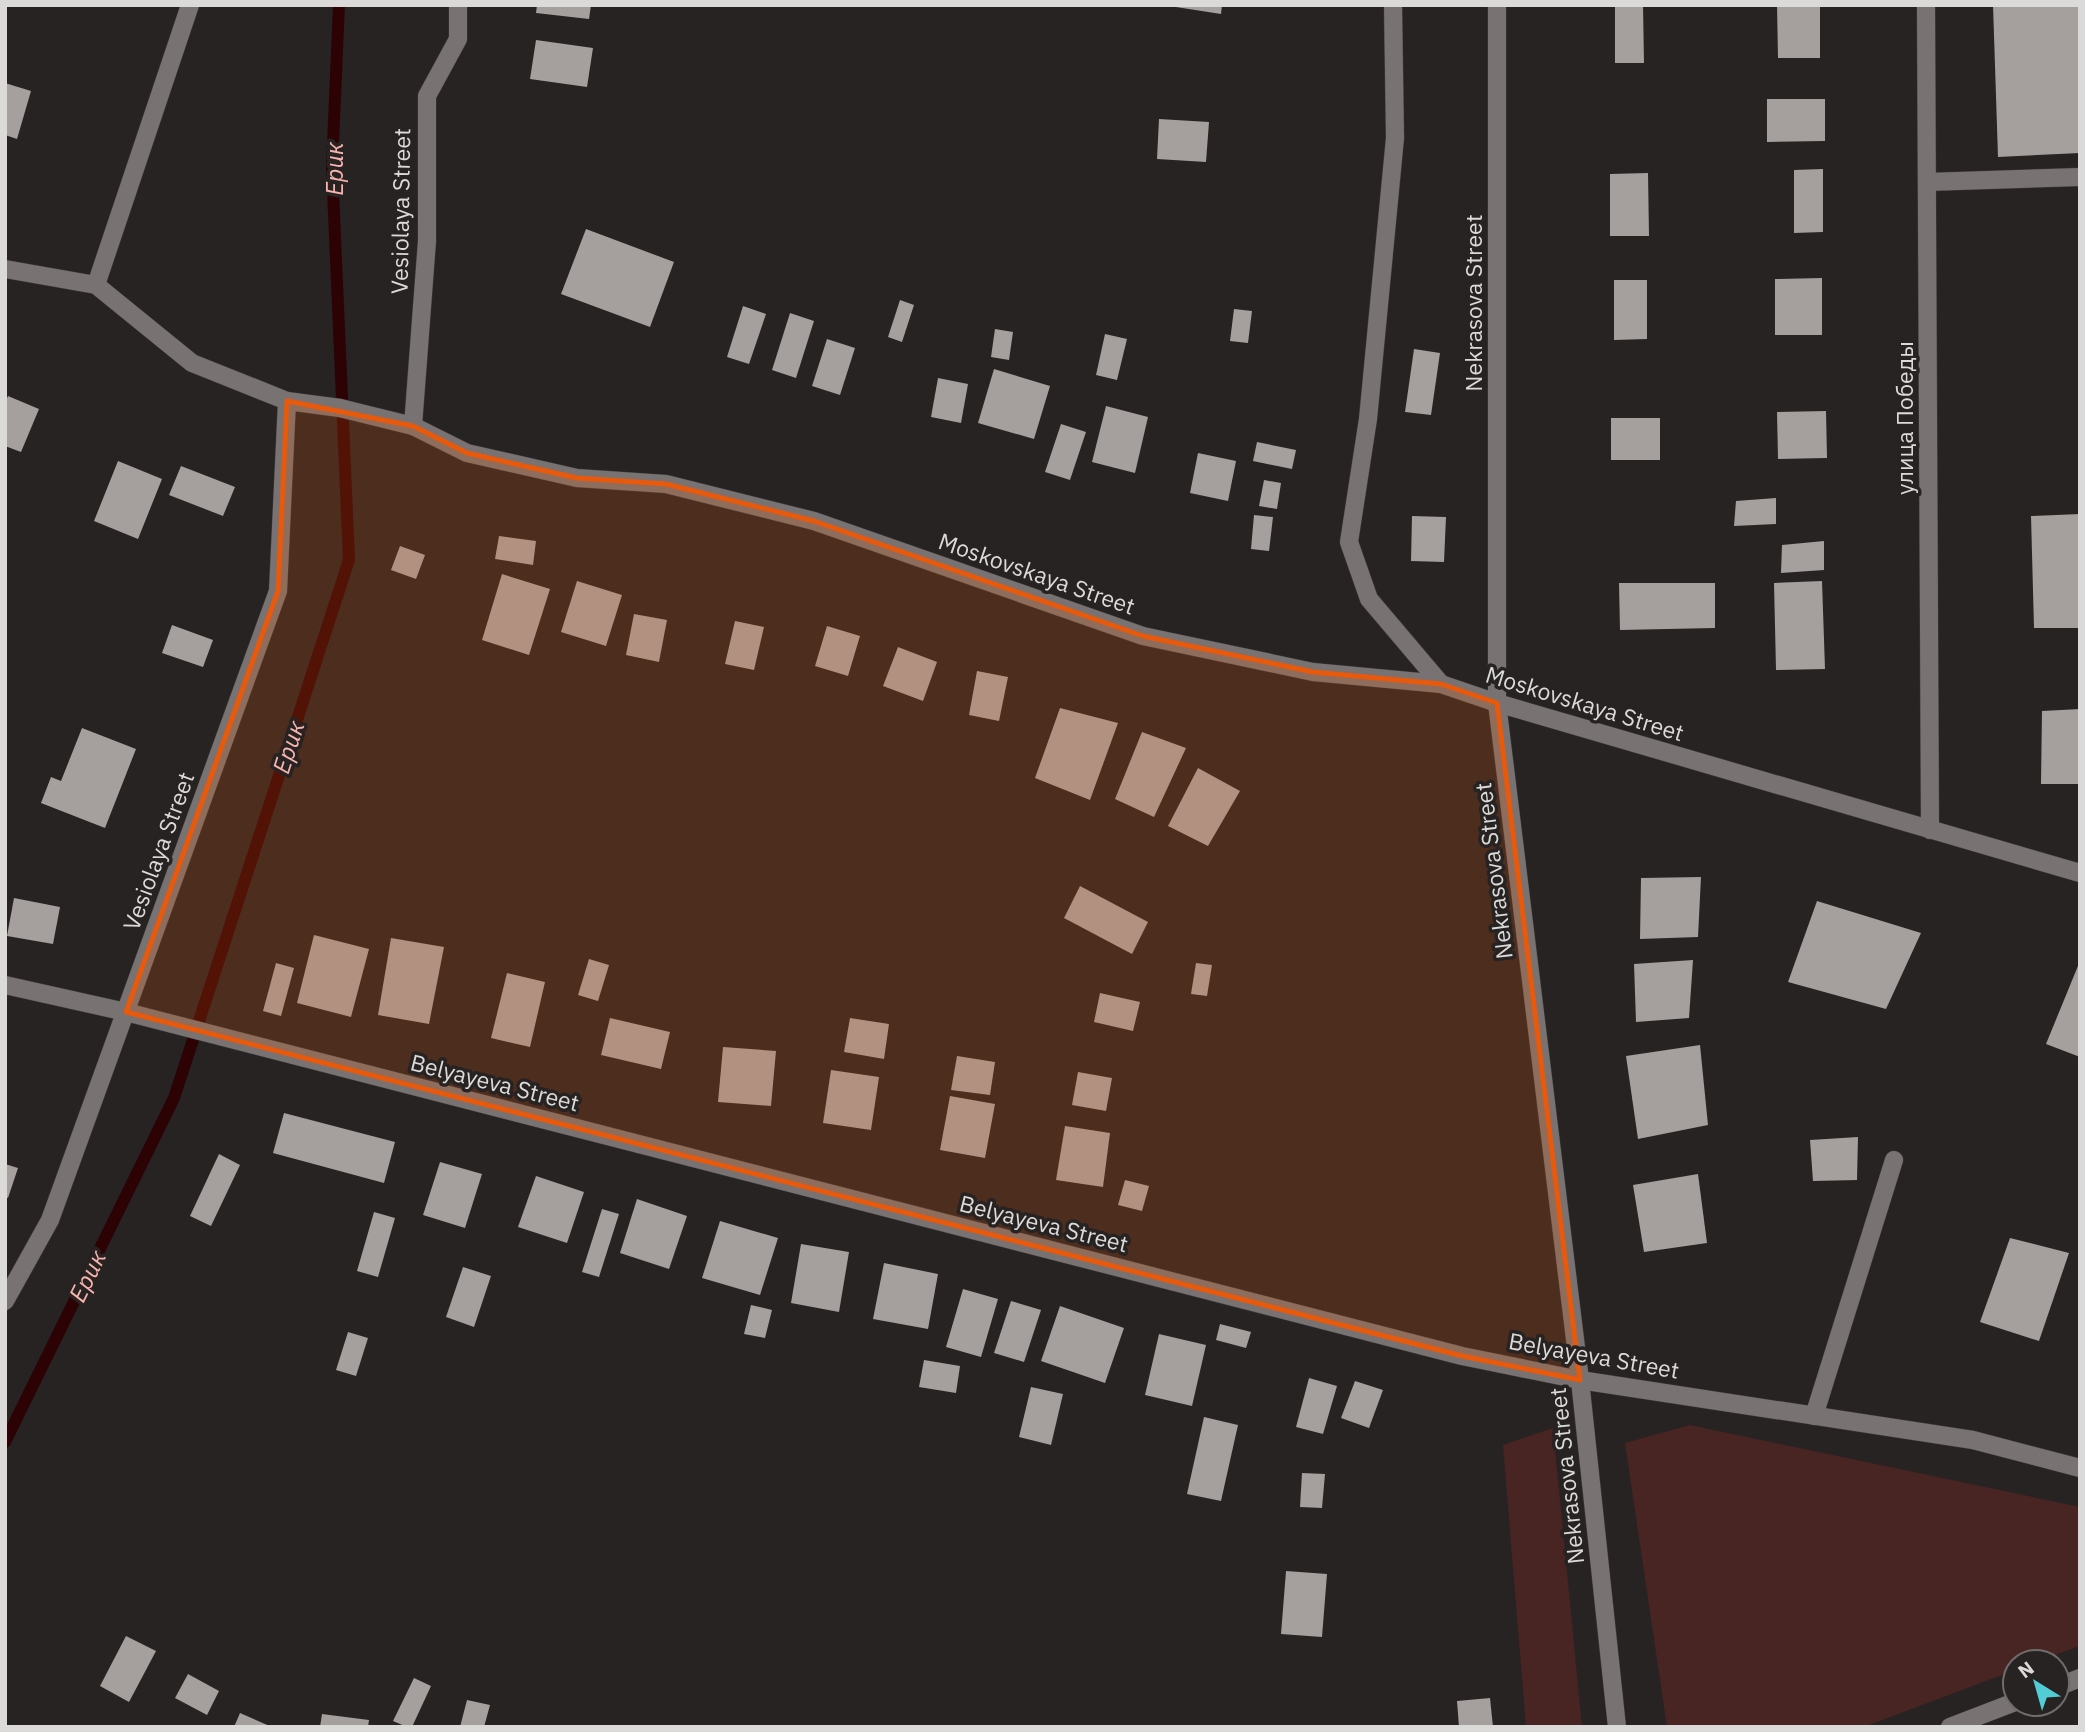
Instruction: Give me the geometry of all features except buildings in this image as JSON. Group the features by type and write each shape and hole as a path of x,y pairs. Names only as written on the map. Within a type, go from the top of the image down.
{"street":[{"path":"96,285 190,5"},
{"name":"Vesiolaya Street","path":"413,426 427,241 427,96 458,39 457,5"},
{"path":"1393,5 1395,138 1368,419 1349,542 1369,599 1441,684"},
{"name":"Nekrasova Street","path":"1497,5 1497,703 1580,1380 1617,1727"},
{"name":"улица Победы","path":"1926,5 1930,830"},
{"path":"1927,182 2080,177"},
{"name":"Moskovskaya Street","path":"5,269 96,285 192,363 287,401 340,408 413,426 467,453 577,478 666,484 814,521 1143,636 1313,672 1441,684 1497,703 2080,873"},
{"name":"Vesiolaya Street","path":"5,1301 50,1220 278,590 287,401"},
{"name":"Belyayeva Street","path":"5,985 126,1012 1462,1356 1580,1380 1973,1440 2080,1468"},
{"path":"1814,1416 1894,1160"},
{"path":"1950,1727 2001,1708"}],"highlighted area":[{"path":"287,401 413,426 467,453 577,478 666,484 814,521 1143,636 1313,672 1441,684 1497,703 1580,1380 1462,1356 126,1012 278,591"}],"shaded area":[{"path":"1690,1425 2080,1507 2080,1646 2071,1649 2001,1648 2001,1675 1864,1727 1667,1727 1625,1443"},
{"path":"1553,1428 1582,1727 1526,1727 1503,1445"}],"waterway":[{"name":"Ерик","path":"5,1442 174,1098 349,560 332,167 339,5"}]}
